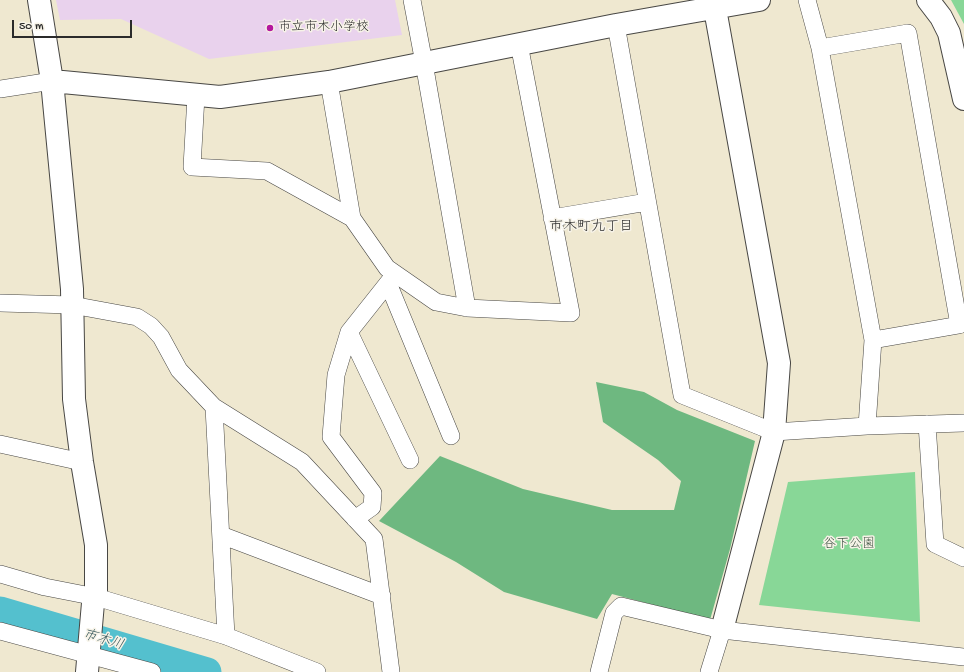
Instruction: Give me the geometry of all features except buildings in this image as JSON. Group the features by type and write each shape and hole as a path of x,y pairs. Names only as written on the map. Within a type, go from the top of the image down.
{"street":[{"path":"39,0 52,81 72,289 74,399 82,462 96,545 94,600 88,658"},
{"path":"412,0 466,308"},
{"path":"0,89 52,81 196,96 220,97 329,82 714,4 759,0"},
{"path":"807,0 820,48 873,340 867,426"},
{"path":"928,0 941,17 949,33 964,99"},
{"path":"710,672 774,432 780,364 714,4"},
{"path":"616,25 682,395 774,432 867,426 964,423"},
{"path":"820,48 908,33 911,48 960,325 873,340"},
{"path":"392,279 436,302 466,308 571,313 519,44"},
{"path":"329,82 352,218 387,268 392,279 451,436"},
{"path":"196,96 192,167 267,171 352,218"},
{"path":"552,218 647,202"},
{"path":"355,519 372,507 373,493 331,437 336,376 349,332 392,279"},
{"path":"0,303 72,306 136,317 151,326 161,337 179,370 214,407 302,462 374,539 391,672"},
{"path":"349,332 410,460"},
{"path":"214,407 226,636"},
{"path":"927,424 935,544 964,558"},
{"path":"0,444 82,462"},
{"path":"221,535 382,596"},
{"path":"0,574 226,636 317,672"},
{"path":"599,672 614,613 621,606 722,630 964,657"},
{"path":"0,630 88,658 152,672"}],"shaded area":[{"name":"市立市木小学校","path":"56,0 395,0 402,35 209,59 121,19 60,20"}],"green space":[{"path":"951,0 964,0 964,24"},
{"path":"596,382 644,392 677,410 755,441 730,549 710,620 612,594 597,619 504,592 456,562 379,521 440,456 523,489 612,510 674,510 681,481 658,460 603,422"},
{"name":"谷下公園","path":"915,472 920,622 759,605 788,482"}],"waterway":[{"name":"市木川","path":"0,611 207,672"}],"place":[{"name":"市立市木小学校","path":"270,28"}],"district":[{"name":"市木町九丁目","path":"591,228"}]}
